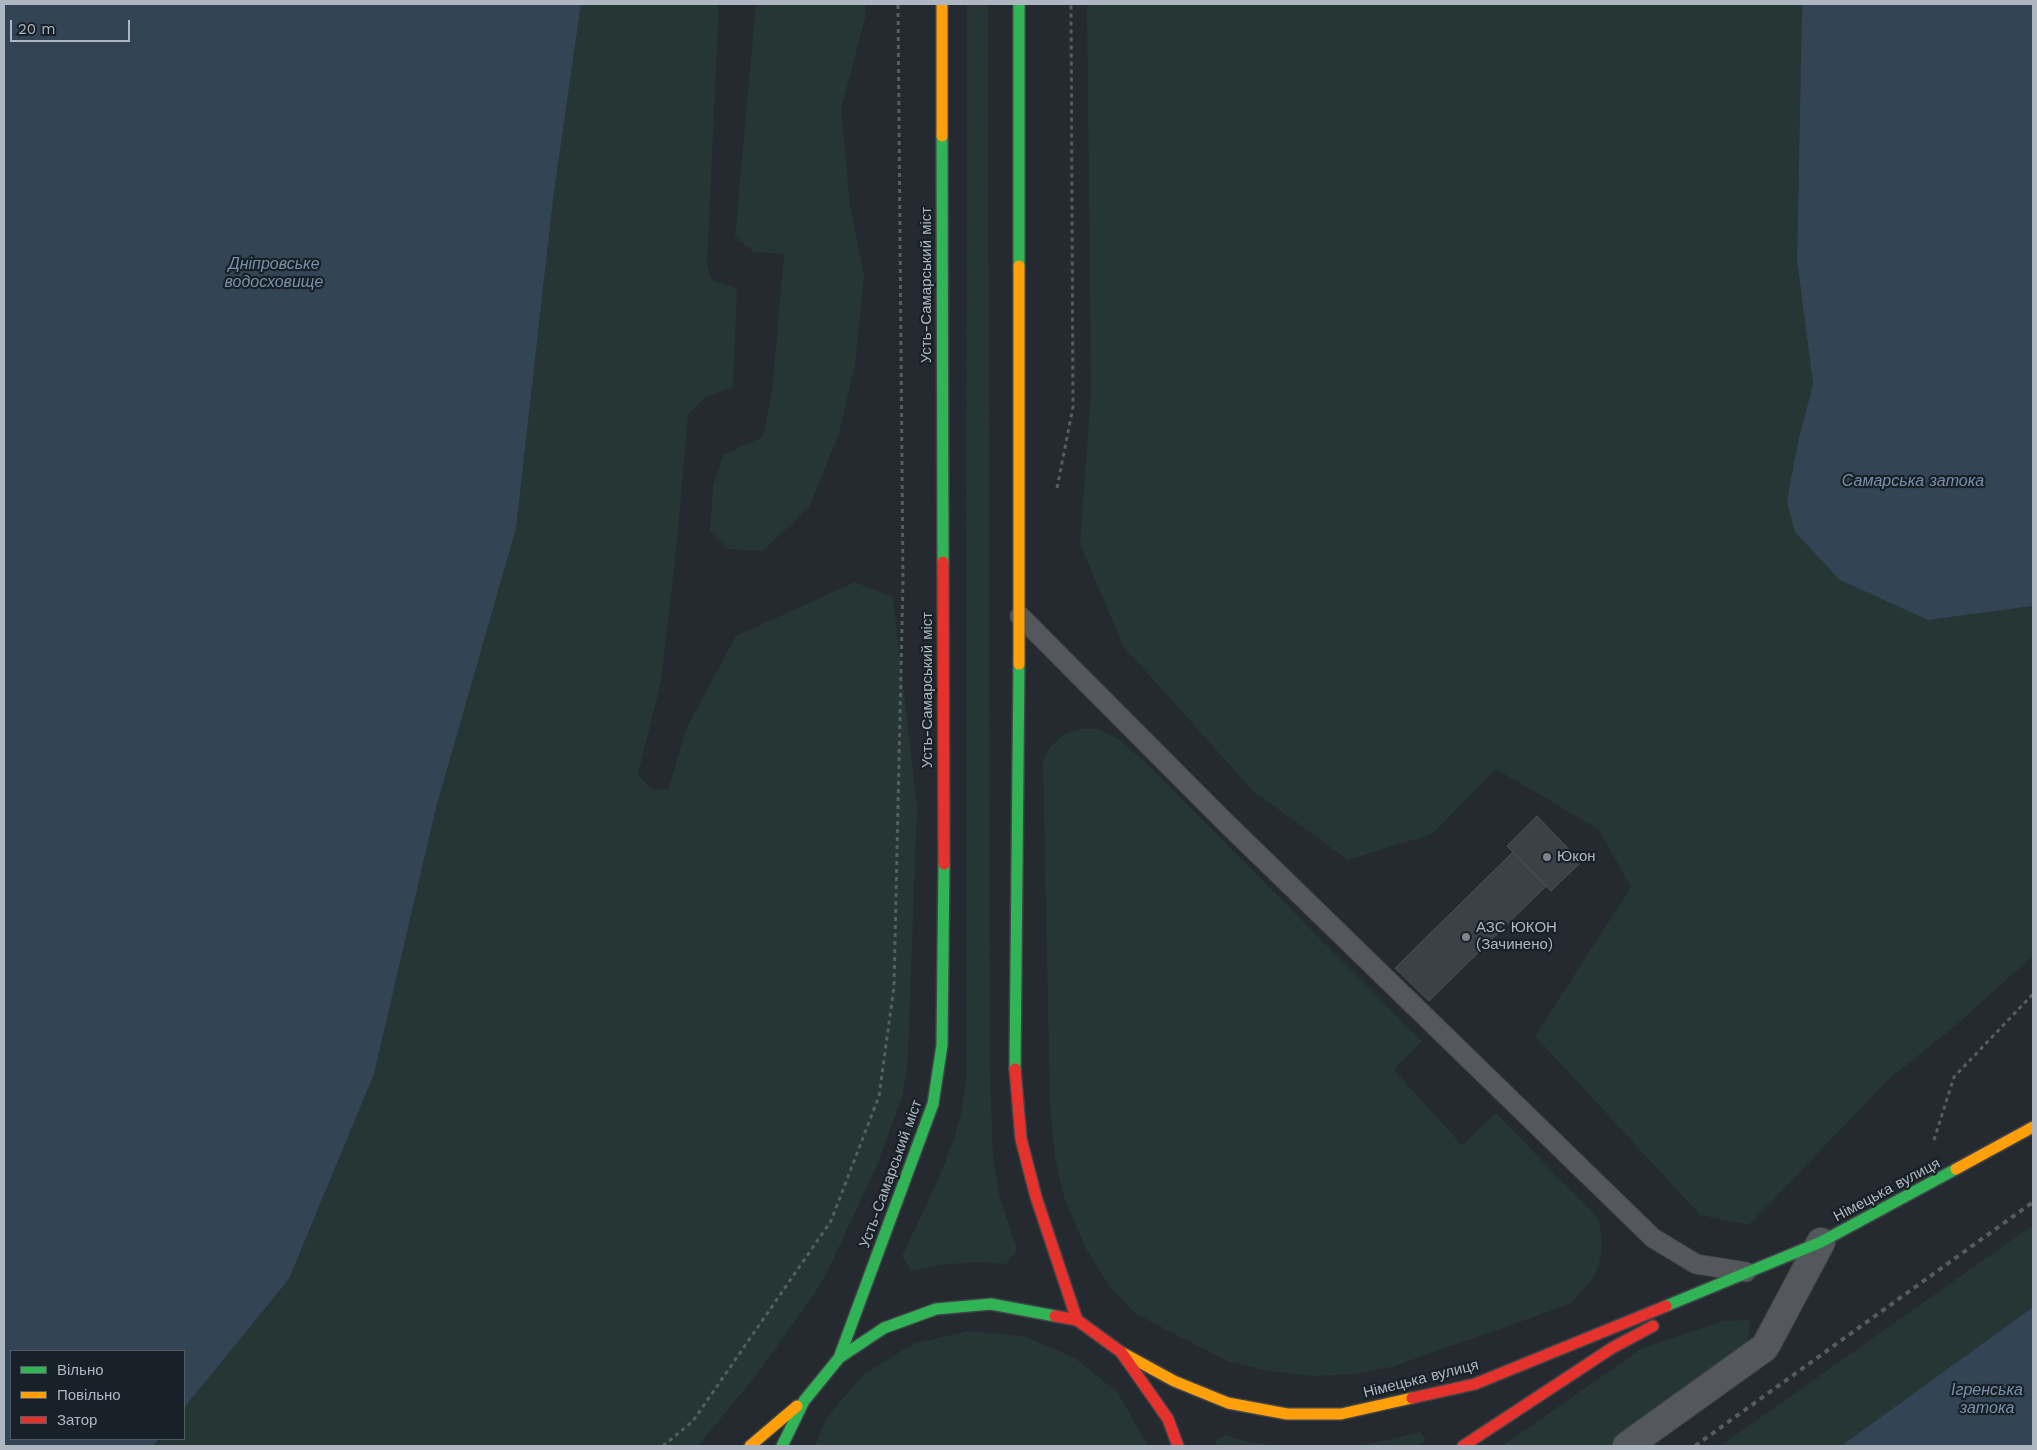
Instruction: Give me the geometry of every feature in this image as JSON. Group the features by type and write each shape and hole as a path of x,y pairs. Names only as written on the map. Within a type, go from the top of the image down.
{"main road":[{"name":"Усть-Самарський міст","path":"839,1358 933,1104 942,1045 944,858 942,4"},
{"path":"1019,4 1020,616 1015,1073 1021,1139 1036,1197 1077,1320"},
{"name":"Німецька вулиця","path":"1121,1352 1174,1381 1228,1403 1287,1414 1341,1414 1475,1384 1600,1331 1751,1272 1821,1242 2033,1127"},
{"name":"Німецька вулиця","path":"1463,1446 1612,1348 1751,1272"},
{"path":"750,1446 804,1400 839,1358 884,1328 936,1309 991,1304 1077,1320 1121,1352 1168,1419 1178,1446"},
{"path":"782,1446 804,1400"}],"street":[{"path":"1627,1446 1765,1346 1821,1242"}],"lane":[{"path":"1020,616 1222,819 1653,1238 1696,1264 1751,1272"}],"path":[{"path":"663,1446 694,1421 831,1221 879,1096 894,988 903,581 898,4"},
{"path":"1056,494 1073,407 1071,4"},
{"path":"1918,1190 1954,1077 2033,994"}],"shaded area":[{"path":"581,4 719,4 707,264 712,280 737,289 733,387 707,396 688,414 677,542 661,682 638,774 651,789 668,790 687,727 736,636 855,582 893,597 917,807 908,1056 903,1095 876,1168 823,1281 758,1373 698,1446 153,1446 158,1440 185,1440 185,1407 289,1279 374,1074 437,804 553,199"},
{"path":"756,4 865,4 865,18 841,110 850,204 864,275 855,365 839,434 809,507 763,551 728,549 710,531 713,486 723,455 763,437 772,392 784,254 754,252 735,237"},
{"path":"967,4 988,4 990,1076 993,1156 999,1194 1017,1250 1006,1264 974,1262 941,1265 911,1271 902,1256 939,1178 953,1141 961,1114 966,1082"},
{"path":"1087,4 1802,4 1797,260 1813,384 1798,442 1928,620 2033,606 2033,956 1955,1026 1889,1079 1749,1225 1700,1215 1535,1036 1631,887 1598,829 1496,769 1432,834 1348,860 1253,791 1123,646 1080,544 1091,393"},
{"path":"1081,729 1099,729 1121,741 1143,760 1422,1041 1394,1070 1462,1145 1496,1113 1595,1215 1600,1224 1602,1249 1599,1264 1593,1279 1570,1304 1392,1367 1353,1374 1312,1376 1269,1371 1227,1361 1136,1314 1110,1287 1085,1247 1064,1197 1055,1159 1050,1106 1043,760 1050,747 1064,734"},
{"path":"2033,1225 2033,1307 1841,1446 1720,1446"},
{"path":"1750,1320 1747,1345 1619,1446 1502,1446 1644,1347 1723,1321"},
{"path":"968,1331 1024,1336 1075,1358 1118,1393 1148,1446 815,1446 827,1417 864,1374 913,1344"},
{"path":"1421,1432 1426,1440 1418,1446 1348,1446 1369,1444"},
{"path":"1225,1435 1249,1442 1278,1446 1216,1446 1215,1442"}],"water":[{"name":"Дніпровське водосховище","path":"4,4 581,4 553,199 516,528 437,804 374,1074 289,1279 185,1407 185,1350 10,1350 10,1440 158,1440 153,1446 4,1446"},
{"name":"Самарська затока","path":"1802,4 2033,4 2033,606 1928,620 1840,580 1795,532 1787,501 1798,442 1813,384 1797,260"},
{"name":"Ігренська затока","path":"2033,1307 2033,1446 1841,1446"}],"building":[{"name":"Юкон","path":"1537,816 1581,862 1551,891 1507,846"},
{"path":"1513,852 1546,886 1429,1001 1395,968"}],"railway":[{"path":"1695,1446 2033,1202"}],"traffic: fast":[{"path":"1019,4 1019,266"},
{"path":"942,136 943,562"},
{"path":"1015,1069 1019,664"},
{"path":"839,1358 933,1104 942,1045 944,864"},
{"path":"1666,1306 1821,1242 1956,1169"},
{"path":"782,1446 804,1401 839,1358 884,1328 936,1309 991,1304 1055,1316"}],"traffic: slow":[{"path":"942,4 942,136"},
{"path":"1019,266 1019,664"},
{"path":"1956,1169 2033,1127"},
{"path":"1121,1352 1174,1381 1228,1403 1287,1414 1341,1414 1412,1398"},
{"path":"750,1446 797,1406"}],"traffic: jam":[{"path":"943,562 944,864"},
{"path":"1015,1069 1021,1139 1036,1197 1077,1320"},
{"path":"1412,1398 1475,1384 1666,1306"},
{"path":"1055,1316 1077,1320 1121,1352 1168,1419 1178,1446"},
{"path":"1463,1446 1612,1348 1653,1326"}],"place":[{"name":"Юкон","path":"1547,857"},
{"name":"АЗС ЮКОН (Зачинено)","path":"1466,937"}]}
